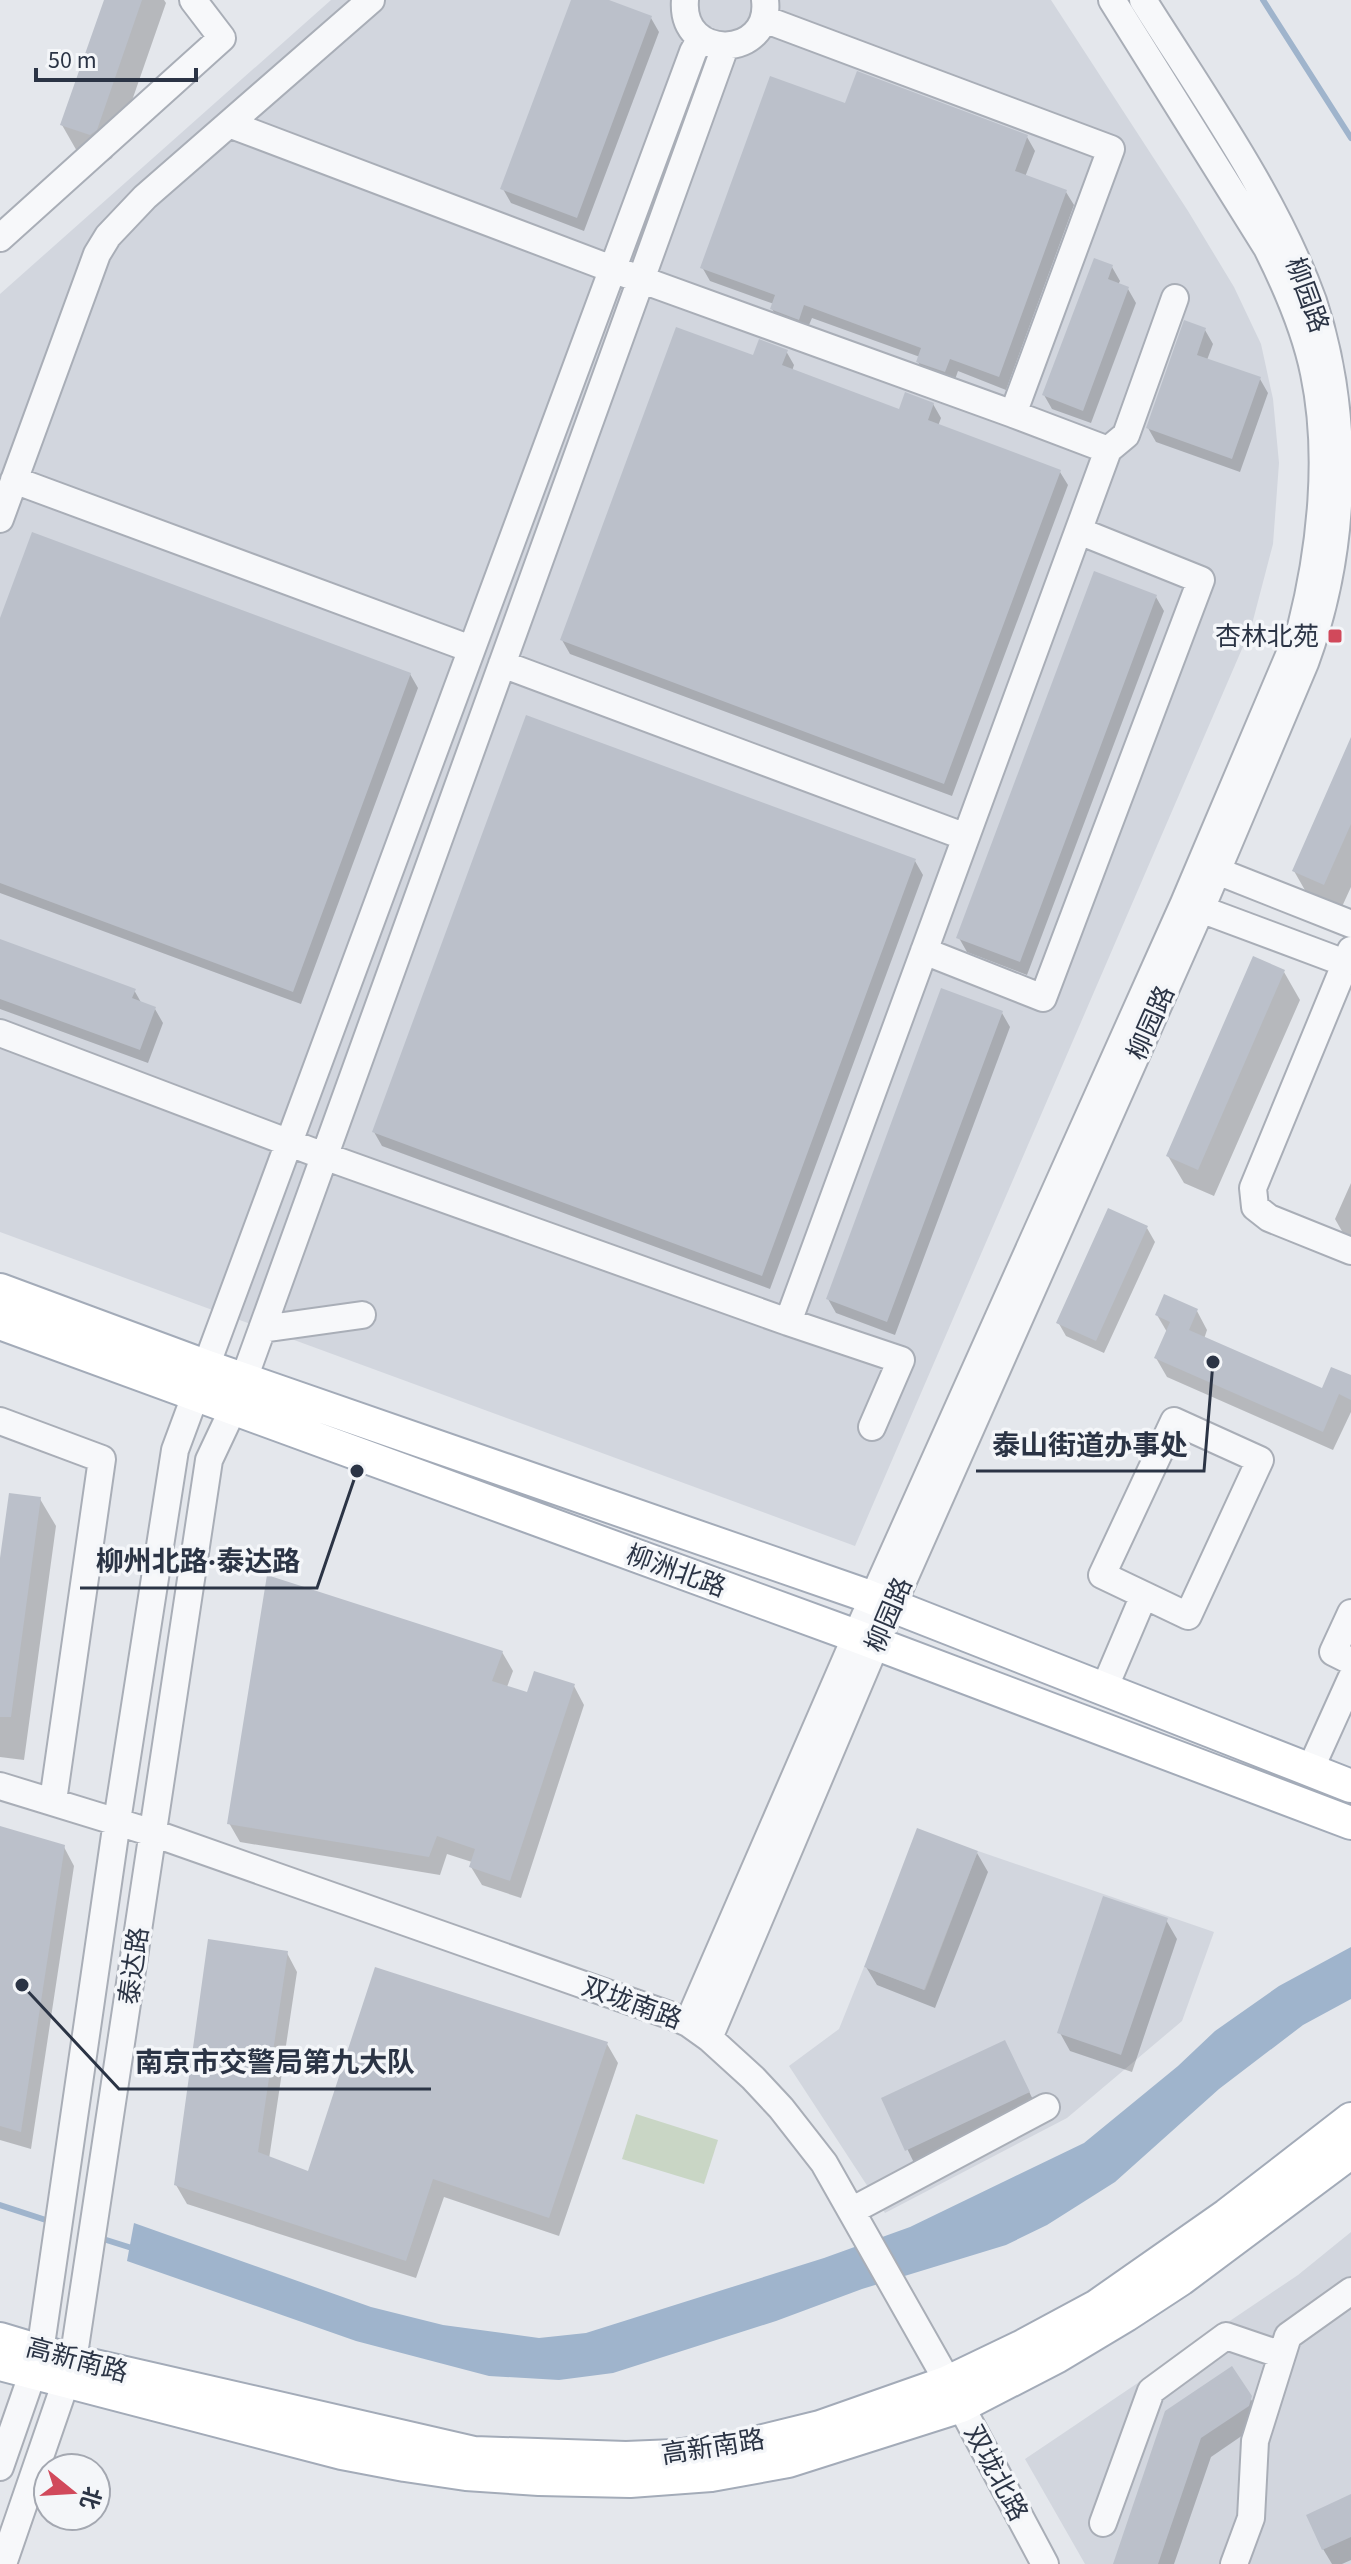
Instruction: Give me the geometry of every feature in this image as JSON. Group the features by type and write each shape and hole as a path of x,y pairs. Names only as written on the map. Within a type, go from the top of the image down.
{"main road":[{"name":"柳洲北路","path":"0,1290 200,1381 233,1409 866,1640 1351,1823"},
{"name":"柳洲北路","path":"0,1323 200,1381 244,1379 883,1602 1351,1786"},
{"name":"高新南路","path":"955,2394 1021,2347 1097,2306 1227,2215 1351,2119"},
{"name":"高新南路","path":"0,2339 36,2362 69,2372 474,2453 566,2457 675,2456 739,2447 955,2394 1056,2357 1181,2279 1351,2152"},
{"name":"高新南路","path":"0,2364 36,2362"}],"street":[{"path":"0,238 222,38 193,0"},
{"path":"0,519 97,254 108,236 145,197 371,0"},
{"path":"685,0 686,18 713,42 748,39 764,9 1111,149 1013,414"},
{"name":"柳园路","path":"1112,0 1267,248 1289,290 1314,374 1321,430 1319,539 1301,627 1209,867"},
{"name":"柳园路","path":"699,2030 866,1640 1320,624 1337,542 1339,427 1325,341 1297,262 1223,127 1143,0"},
{"name":"泰达路","path":"0,2467 36,2362 57,2241 117,1821 175,1450 693,52 713,42"},
{"name":"泰达路","path":"3,2564 69,2372 98,2204 209,1460 244,1379 642,279 713,42"},
{"path":"229,124 612,269 1108,450"},
{"path":"788,1322 1108,450 1126,435 1175,298"},
{"path":"14,480 475,638 502,664 966,837"},
{"path":"924,951 1043,998 1201,580 1079,531"},
{"path":"462,675 502,664"},
{"path":"1209,867 1351,924"},
{"path":"1192,906 1348,956 1253,1188 1255,1207 1269,1218 1351,1251"},
{"path":"0,1033 324,1156 901,1360 872,1427"},
{"path":"262,1329 362,1315"},
{"path":"0,1421 102,1459 53,1801"},
{"path":"1174,1421 1260,1460 1188,1616 1144,1595 1102,1575 1174,1421"},
{"path":"1104,1689 1144,1595"},
{"path":"1351,1613 1333,1652 1351,1661"},
{"path":"1310,1770 1351,1679"},
{"name":"双垅南路","path":"0,1786 153,1833 699,2030 781,2108 824,2163 955,2394"},
{"path":"856,2216 1046,2107"},
{"path":"1234,2564 1251,2518 1255,2441 1288,2336 1351,2291"},
{"path":"1103,2523 1151,2391 1226,2336 1282,2355"},
{"name":"双垅北路","path":"955,2394 1045,2564"}],"shaded area":[{"path":"331,0 1051,0 1188,211 1234,287 1261,344 1273,399 1279,463 1273,544 1251,628 855,1546 0,1232 0,294"},
{"path":"978,1851 1214,1932 1182,2021 1067,2118 885,2213 789,2066 839,2029 864,1967 925,1990"},
{"path":"1351,2232 1351,2564 1085,2564 1025,2459 1298,2275"}],"green space":[{"path":"636,2114 718,2140 704,2184 622,2159"}],"water":[{"path":"1351,1947 1351,1999 1303,2025 1219,2089 1115,2182 1047,2225 1006,2245 862,2289 776,2321 613,2373 559,2380 489,2376 356,2341 127,2261 134,2223 371,2307 443,2325 539,2338 586,2333 824,2258 910,2227 1084,2143 1178,2066 1215,2031 1279,1986"}],"building":[{"path":"104,0 142,0 97,130 90,135 60,125"},
{"path":"571,0 609,0 652,16 577,218 500,189"},
{"path":"857,71 1028,135 1015,171 1067,190 999,377 950,359 945,372 916,362 921,348 804,305 799,320 770,309 775,295 700,268 770,76 845,103"},
{"path":"1094,258 1113,265 1108,279 1129,287 1083,411 1042,395"},
{"path":"1184,320 1206,328 1197,355 1261,377 1232,459 1146,428"},
{"path":"676,327 753,355 759,339 788,350 782,365 899,409 905,392 934,403 928,420 1061,470 944,784 560,640"},
{"path":"32,532 411,673 293,992 0,883 0,618"},
{"path":"1094,571 1157,595 1020,962 956,938"},
{"path":"526,715 916,859 762,1276 372,1132"},
{"path":"1351,737 1351,824 1324,885 1292,871"},
{"path":"0,939 136,989 132,998 156,1007 140,1050 0,999"},
{"path":"1253,956 1285,970 1198,1170 1166,1156"},
{"path":"941,988 1003,1011 887,1322 826,1299"},
{"path":"1108,1208 1148,1226 1096,1341 1056,1323"},
{"path":"1164,1294 1198,1309 1189,1330 1322,1388 1331,1367 1351,1375 1351,1400 1339,1394 1323,1432 1154,1358 1170,1322 1155,1315"},
{"path":"9,1493 41,1497 11,1717 0,1717 0,1558"},
{"path":"267,1575 503,1651 492,1681 527,1692 534,1671 575,1684 510,1881 469,1867 475,1849 437,1836 429,1857 227,1824"},
{"path":"0,1826 65,1845 21,2132 0,2126"},
{"path":"917,1828 978,1851 924,1990 864,1967"},
{"path":"1103,1896 1168,1918 1121,2055 1057,2033"},
{"path":"208,1939 288,1951 258,2152 308,2171 375,1967 608,2042 549,2218 433,2179 406,2261 174,2185"},
{"path":"1005,2040 1030,2092 905,2151 881,2098"},
{"path":"1232,2366 1252,2396 1249,2406 1201,2438 1158,2564 1113,2564 1165,2411"},
{"path":"1351,2494 1351,2537 1322,2550 1306,2515"}],"waterway":[{"path":"1263,0 1351,138"},
{"path":"0,2205 52,2222"},
{"path":"100,2238 135,2249"}],"place":[{"name":"杏林北苑","path":"1335,636"},
{"name":"泰山街道办事处","path":"1213,1362"},
{"name":"柳州北路·泰达路","path":"357,1471"},
{"name":"南京市交警局第九大队","path":"22,1985"}]}
